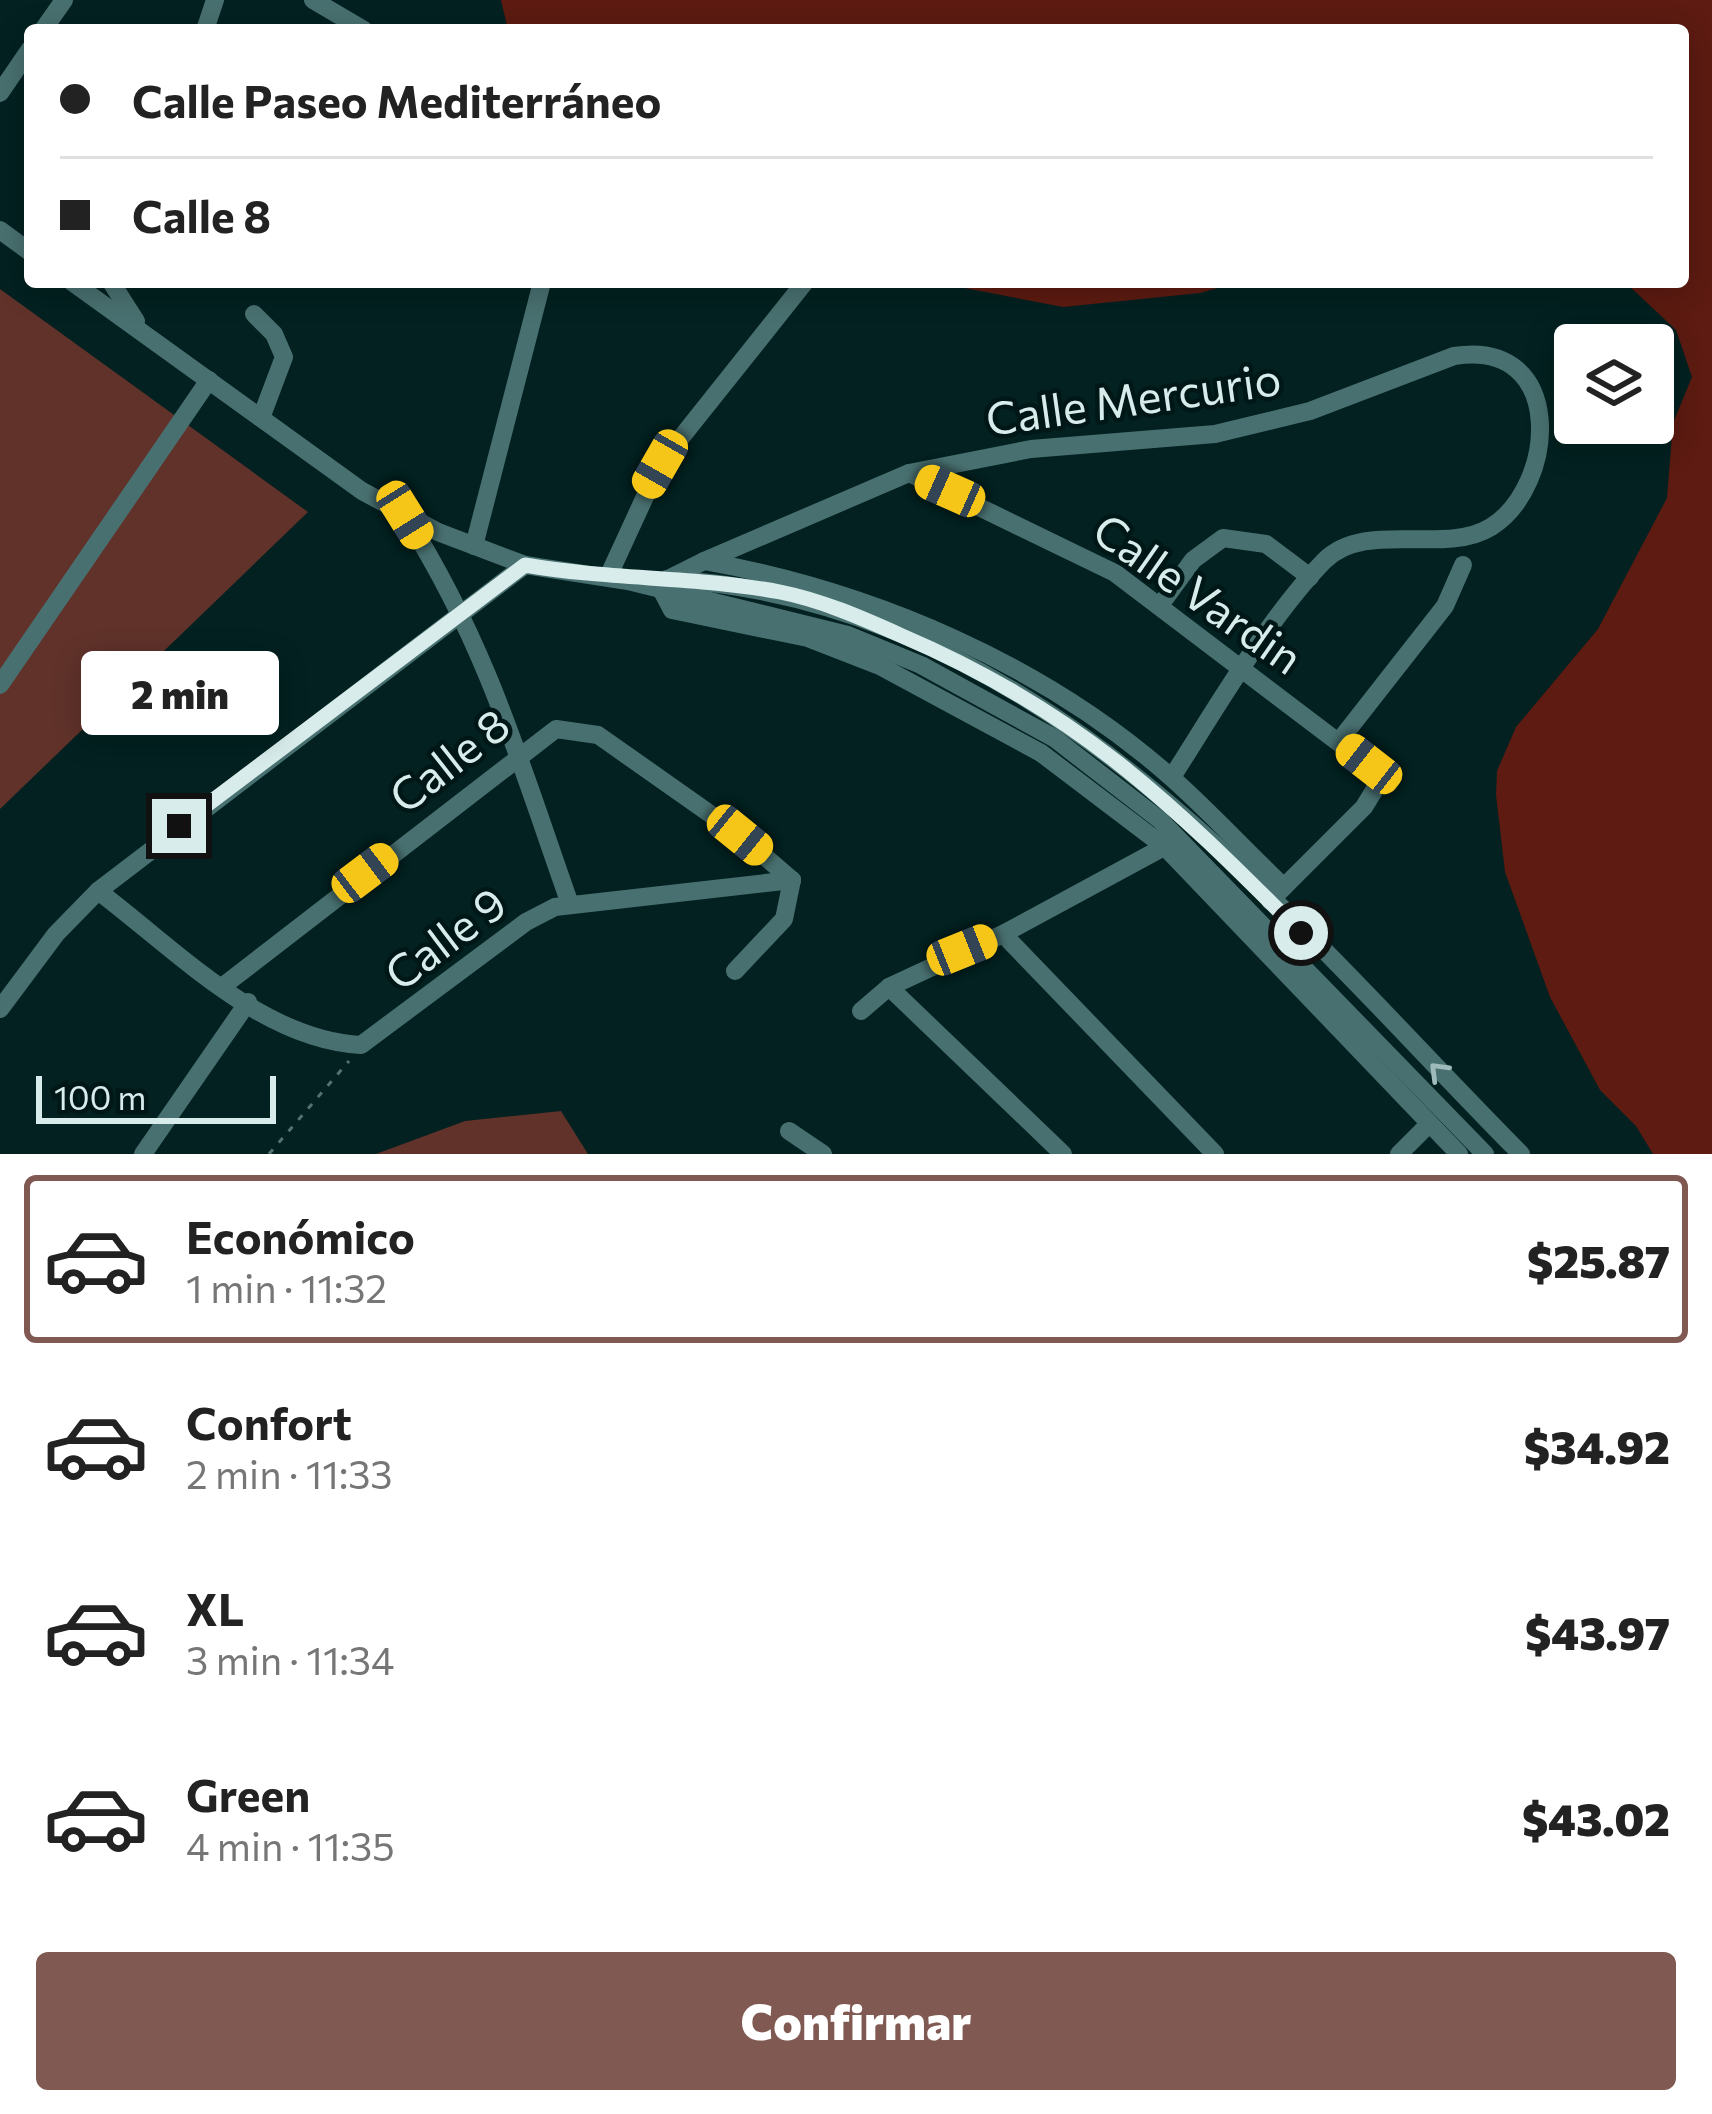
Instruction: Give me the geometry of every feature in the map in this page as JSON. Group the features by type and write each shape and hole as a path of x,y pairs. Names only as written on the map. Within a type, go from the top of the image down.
{"street":[{"path":"314,0 333,21"},
{"path":"4,80 24,56"},
{"path":"80,288 362,490 474,546 525,565 666,585 783,593 894,632 1060,717 1146,782 1277,894"},
{"path":"116,288 145,335"},
{"path":"474,546 540,288"},
{"path":"618,579 660,464 800,288"},
{"path":"254,314 274,334 284,357 261,418"},
{"name":"Calle Mercurio","path":"666,585 704,561 909,473 1031,449 1214,434 1310,412 1454,356 1479,352 1511,363 1532,385 1540,407 1540,434 1521,491 1500,520 1474,534 1344,547 1310,578 1242,667 1172,777"},
{"path":"0,685 208,380"},
{"name":"Calle Vardin","path":"909,473 1075,550 1161,604 1369,764 1378,780 1364,807 1277,894"},
{"path":"405,515 464,612 519,752 570,904"},
{"path":"1161,604 1193,560 1223,538 1266,544 1310,578"},
{"path":"704,561 836,592 957,641 1060,699 1172,777 1521,1154"},
{"path":"0,1010 56,934 98,891 525,565"},
{"path":"1340,740 1445,607 1463,565"},
{"path":"666,585 777,614 921,664 1054,738 1116,785 1485,1154"},
{"path":"666,585 672,610 808,638 943,695 1041,753 1172,843 1459,1154"},
{"name":"Calle 8","path":"223,986 519,752 556,728 598,735 740,835 791,880"},
{"path":"861,1011 889,987 1003,934 1198,827"},
{"path":"735,971 784,919 791,880"},
{"name":"Calle 9","path":"361,1046 526,922 570,904 627,903 791,880"},
{"path":"98,891 248,1002 307,1034 361,1046"},
{"path":"1003,934 1215,1154"},
{"path":"889,987 1064,1154"},
{"path":"143,1154 248,1002"},
{"path":"1399,1154 1429,1124"},
{"path":"789,1131 823,1154"}],"path":[{"name":"Calle 9","path":"268,1154 361,1046"}],"shaded area":[{"path":"501,0 1712,0 1712,1154 1653,1154 1636,1126 1600,1090 1550,997 1505,872 1496,795 1497,771 1516,727 1598,629 1667,498 1674,421 1692,377 1674,324 1631,288 1689,288 1689,24 507,24"},
{"path":"964,288 1217,288 1200,293 1063,307"},
{"path":"0,289 308,512 0,809"},
{"path":"561,1111 588,1154 376,1154 465,1121"}],"route":[{"path":"179,826 525,565 628,581 670,578 783,593 820,604 935,650 1006,686 1094,740 1146,782 1198,827 1301,933"}]}
